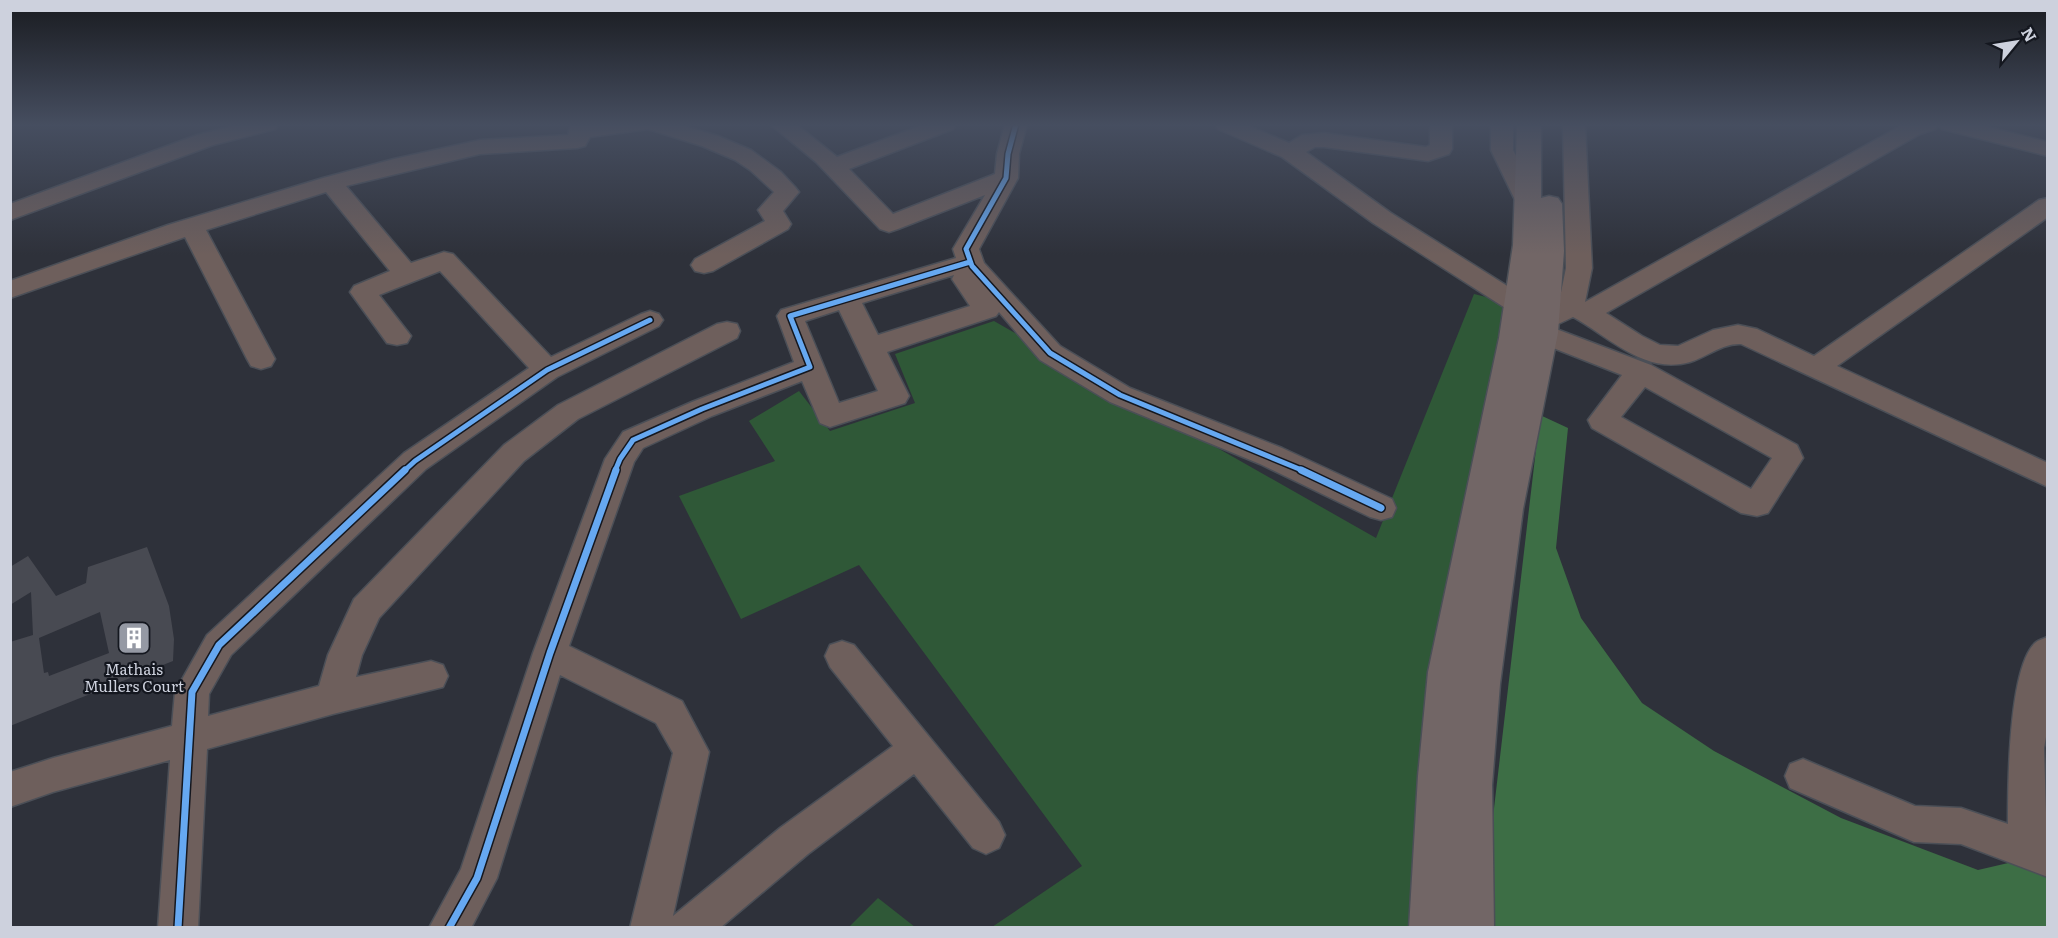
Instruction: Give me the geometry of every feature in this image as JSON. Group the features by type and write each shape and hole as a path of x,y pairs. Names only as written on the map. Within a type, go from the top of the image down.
{"highway":[{"path":"1528,168 1527,246 1553,315"},
{"path":"1472,927 1472,785 1481,684 1506,509 1553,315 1548,168"},
{"path":"1431,927 1438,776 1447,672 1515,338 1553,315"}],"street":[{"path":"10,213 131,168"},
{"path":"10,290 192,226 331,183 394,168"},
{"path":"704,265 779,224 770,210 787,192 772,174 762,168"},
{"path":"833,168 888,224 1005,178"},
{"path":"872,347 987,310 963,264 966,249 1005,178 1006,168"},
{"path":"1312,168 1382,218 1553,315 1641,372 1787,453 1788,458 1757,504 1752,504 1602,420 1641,372"},
{"path":"1511,168 1528,202"},
{"path":"1553,315 1579,268 1576,168"},
{"path":"1553,315 1837,168"},
{"path":"331,183 406,274"},
{"path":"1817,367 2048,205"},
{"path":"192,226 261,359"},
{"path":"397,336 363,292 444,260 547,370"},
{"path":"847,299 895,396 830,416 790,316 963,264 972,266 1050,353 1120,395 1271,456 1381,508"},
{"path":"1553,315 1652,353 1675,357 1729,335 1747,336 2048,476"},
{"path":"178,927 192,692 219,645 416,461 547,370 650,320"},
{"path":"333,698 345,655 366,609 514,453 568,412 727,331"},
{"path":"448,927 477,878 550,652 620,459 633,440 702,409 810,367"},
{"path":"550,652 669,712 691,752 650,927"},
{"path":"1803,776 1914,824 1961,826 2037,854 2026,748 2040,664 2048,652"},
{"path":"842,656 986,835"},
{"path":"10,790 53,775 333,698 431,676"},
{"path":"688,927 794,841 917,750"}],"green space":[{"path":"1474,294 1519,305 1433,927 992,927 1082,866 859,565 741,619 679,496 775,461 749,421 799,391 830,431 915,403 895,354 994,321 1376,538"},
{"path":"1540,415 1568,428 1556,548 1581,618 1642,703 1714,751 1841,818 1978,870 2042,855 2047,858 2047,927 1480,928"},
{"path":"878,898 915,927 849,927"}],"building":[{"name":"Mathais Mullers Court","path":"147,547 169,606 174,639 173,661 10,726 10,642 33,635 31,592 10,605 10,567 28,556 56,596 86,583 88,567","holes":["100,612 109,653 49,676 48,672 44,673 39,638"]}],"cycle path":[{"path":"1007,168 1006,178 966,249 972,266 1050,353 1120,395 1271,456 1381,508"},
{"path":"449,928 477,878 550,653 620,459 633,440 702,409 810,367 790,316 970,262"},
{"path":"178,928 192,692 219,645 415,461 547,370 650,320"}],"place":[{"name":"Mathais Mullers Court","path":"134,638"}]}
